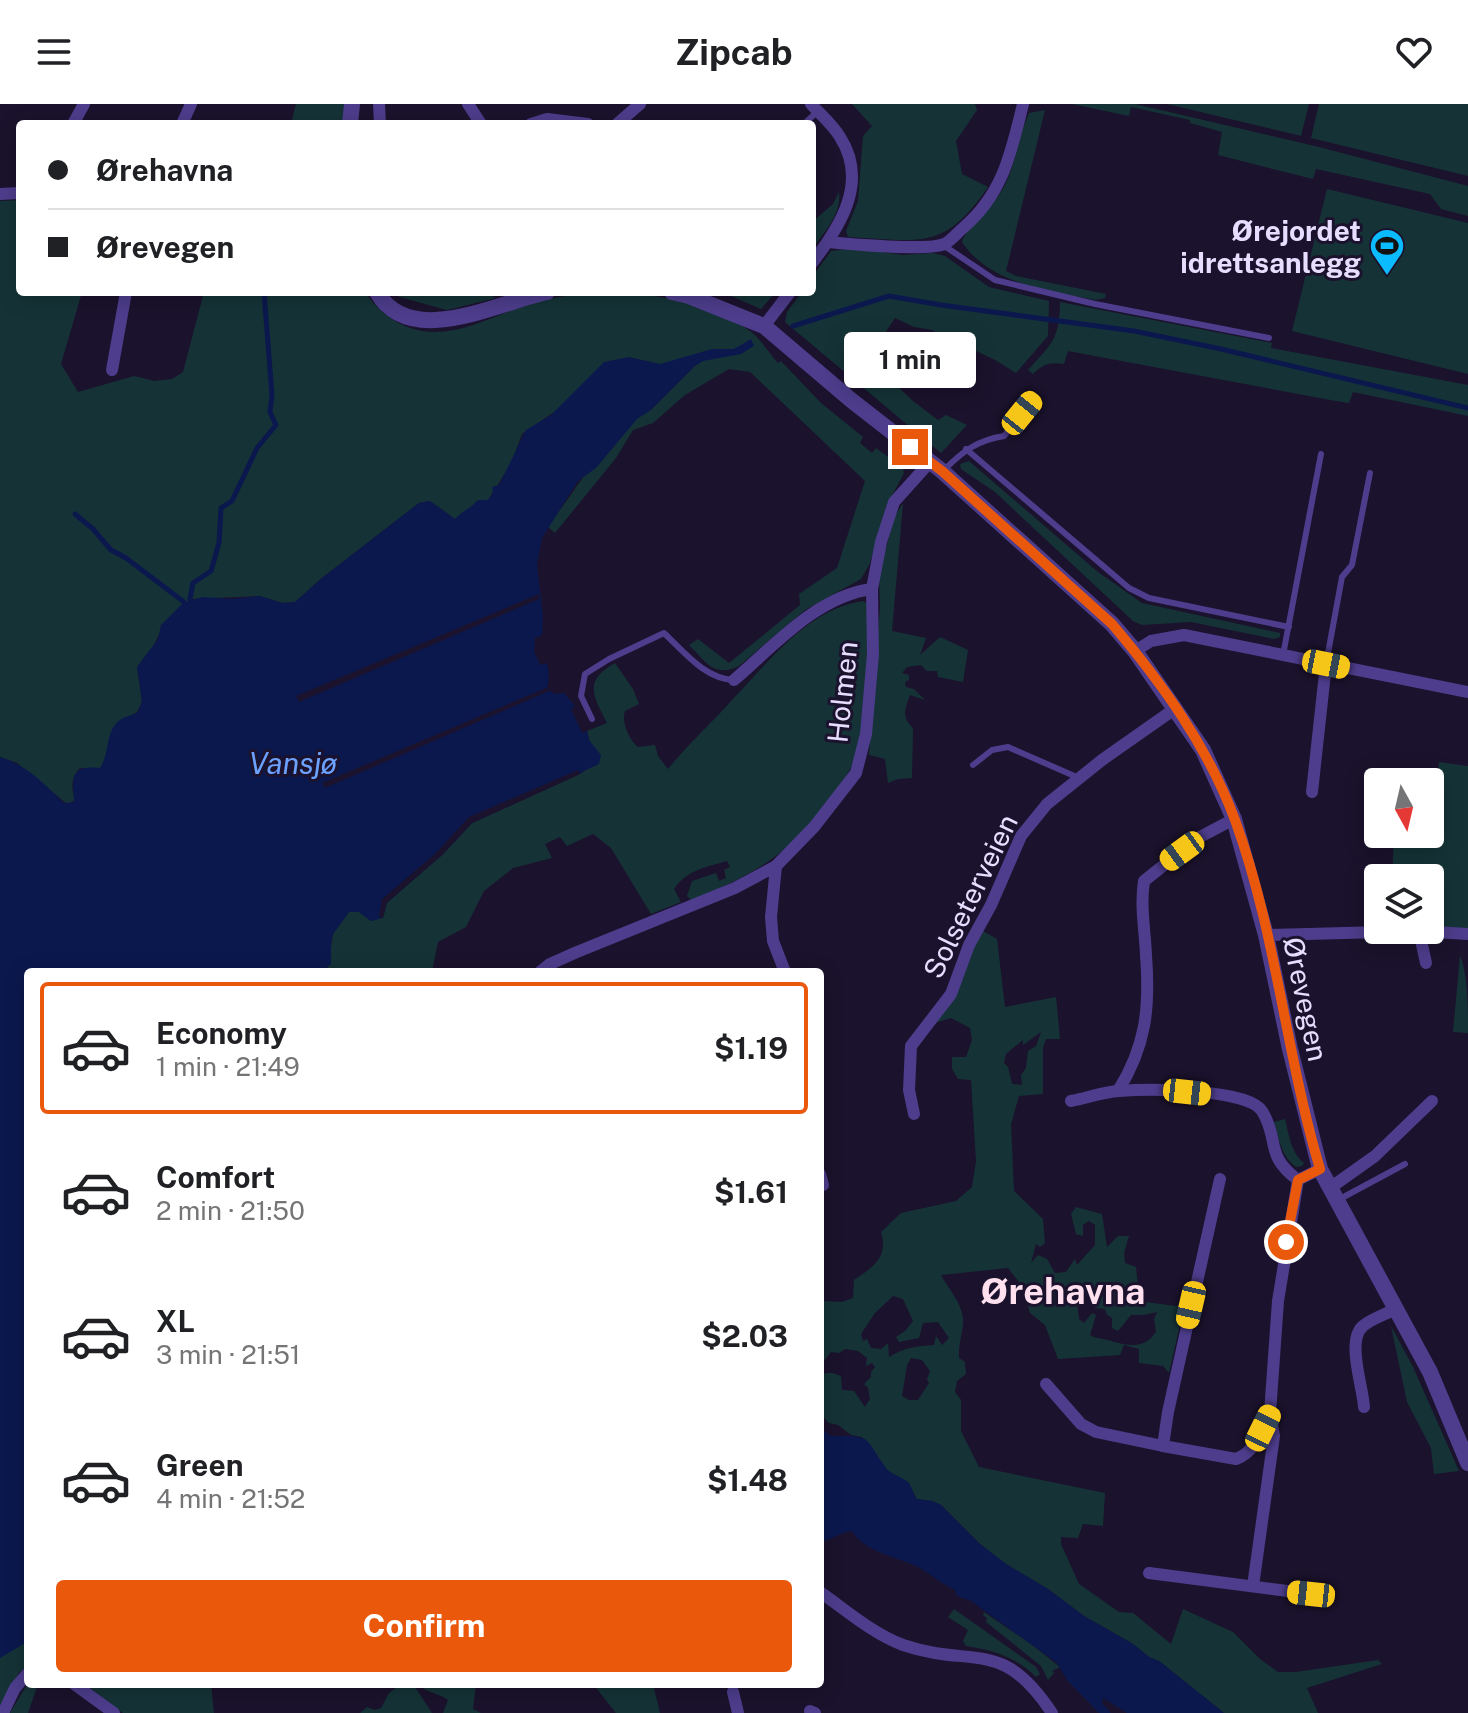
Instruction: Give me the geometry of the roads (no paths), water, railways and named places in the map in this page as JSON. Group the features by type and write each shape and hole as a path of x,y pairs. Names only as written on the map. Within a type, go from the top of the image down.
{"street":[{"path":"622,120 640,104"},
{"path":"828,242 886,246 943,245 972,220 995,194 1012,148 1023,104"},
{"path":"814,108 840,137 849,155 853,177 843,217 816,258"},
{"path":"112,370 125,296"},
{"path":"379,296 382,302 401,315 433,322 534,296"},
{"name":"Ørevegen","path":"689,296 764,326 936,467 1097,610 1135,651 1176,708 1203,750 1234,819 1266,935 1320,1169 1430,1372 1468,1463"},
{"path":"764,326 787,296"},
{"name":"Holmen","path":"545,968 735,888 776,866 814,827 856,773 866,734 872,589 881,542 894,502 936,467"},
{"name":"Holmen","path":"734,680 808,617 856,591 872,589"},
{"path":"1135,651 1151,641 1184,635 1468,692"},
{"path":"1312,792 1326,664"},
{"name":"Solseterveien","path":"914,1114 909,1090 911,1046 951,994 969,945 991,905 1021,836 1047,804 1176,708"},
{"path":"1118,1091 1137,1056 1147,1013 1144,881 1198,838 1234,819"},
{"path":"776,866 771,917 773,941 783,968"},
{"path":"1266,935 1364,932"},
{"path":"1444,933 1468,934"},
{"path":"1422,944 1426,963"},
{"path":"1071,1101 1118,1091 1187,1092 1254,1103 1262,1110 1267,1122 1274,1154 1284,1169 1298,1180"},
{"path":"1333,1194 1432,1101"},
{"path":"1298,1180 1320,1169"},
{"path":"1163,1446 1220,1179"},
{"path":"1253,1586 1274,1436 1270,1413 1281,1274 1298,1180"},
{"path":"1364,1407 1355,1347 1357,1334 1363,1326 1397,1308"},
{"path":"1046,1384 1081,1424 1096,1432 1236,1459 1246,1455 1256,1443 1270,1413"},
{"path":"1149,1573 1311,1594"},
{"path":"824,1595 900,1644 921,1650 982,1657 1018,1672 1052,1713"},
{"path":"3,1713 24,1677"},
{"path":"80,1688 114,1713"},
{"path":"733,1692 738,1713"}],"lane":[{"path":"943,245 995,280 1095,304 1131,306 1269,338"},
{"path":"936,467 985,439 1004,436 1033,400"},
{"path":"966,449 1129,588 1149,598 1289,627"},
{"path":"1283,655 1321,454"},
{"path":"1326,664 1342,577 1352,565 1370,473"},
{"path":"592,719 581,696 585,674 664,633 707,672 720,680 734,680"},
{"path":"973,765 992,750 1008,747 1079,778"},
{"path":"1333,1194 1405,1164"}],"water":[{"name":"Vansjø","path":"751,339 754,346 741,354 703,361 695,366 651,410 637,419 596,468 578,481 542,538 537,565 542,635 535,638 534,651 540,665 547,663 547,689 555,694 564,693 575,706 571,709 582,733 587,731 589,740 601,755 599,764 472,823 442,855 387,902 383,918 371,921 359,912 349,912 333,934 331,964 326,968 24,968 24,1644 0,1658 0,757 27,770 64,803 74,802 75,775 83,769 100,768 115,724 138,712 142,701 137,667 158,639 161,625 184,602 203,597 232,599 260,596 282,603 295,602 419,503 430,501 455,519 478,500 488,500 493,493 492,487 499,485 526,430 551,415 604,362 629,357 660,364 712,349 734,349"},
{"path":"824,1430 831,1436 854,1436 866,1440 888,1470 908,1482 917,1499 941,1505 980,1544 1006,1564 1159,1661 1224,1713 1127,1713 1103,1698 1102,1703 1111,1713 1099,1713 1067,1680 1057,1663 971,1601 957,1596 955,1590 910,1563 873,1549 852,1531 824,1541"}],"waterway":[{"path":"190,599 193,583 211,571 219,543 221,508 232,501 257,448 276,425 270,412 272,395 264,296"},
{"path":"793,326 889,296 1134,331 1468,408"},
{"path":"75,514 111,550 184,602"}],"place":[{"name":"Ørejordet idrettsanlegg","path":"1387,277"}],"district":[{"name":"Ørehavna","path":"1063,1291"}]}
